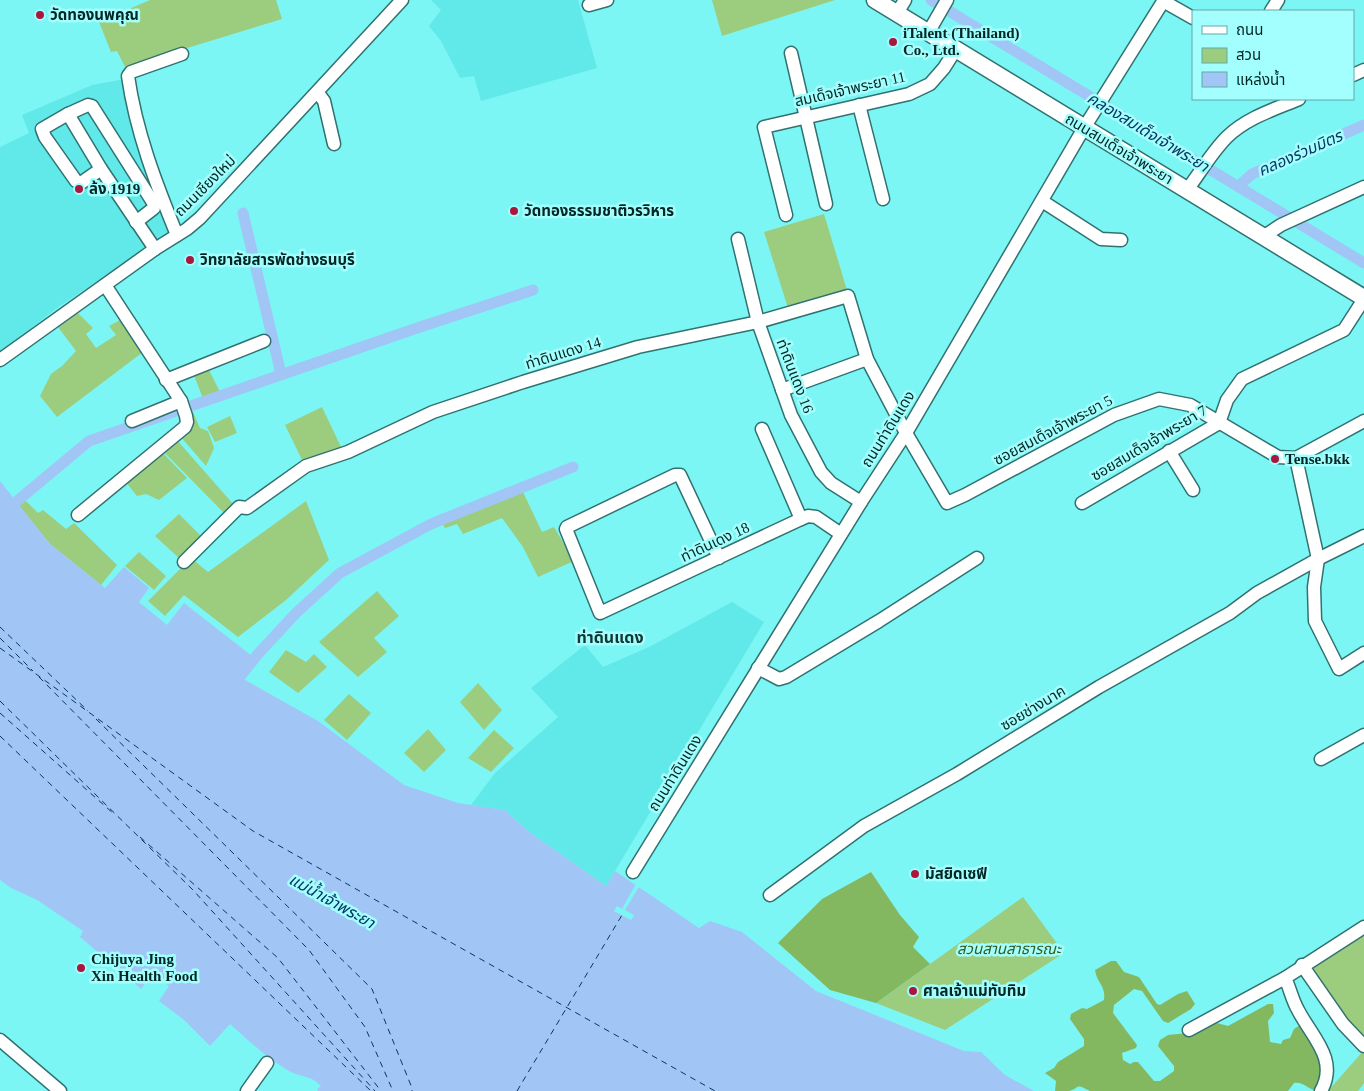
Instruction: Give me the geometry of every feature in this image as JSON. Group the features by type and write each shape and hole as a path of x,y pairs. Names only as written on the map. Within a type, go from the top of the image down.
{"main road":[{"name":"ถนนสมเด็จเจ้าพระยา","path":"875,0 901,7 928,32 956,50 1089,121 1191,184 1263,236 1364,298"}],"street":[{"name":"ถนนเชียงใหม่","path":"0,360 200,218 318,93 402,0"},
{"path":"589,5 607,0"},
{"path":"928,32 946,0"},
{"path":"1164,0 1192,17"},
{"name":"ถนนท่าดินแดง","path":"633,872 841,534 906,433 1089,121 1164,0"},
{"name":"สมเด็จเจ้าพระยา 11","path":"786,215 764,127 909,94 930,84 956,50"},
{"path":"790,53 826,204"},
{"path":"177,235 149,165 128,76 131,72 182,54"},
{"path":"318,93 324,102 334,144"},
{"path":"1191,184 1206,161 1227,137 1239,127 1297,100"},
{"path":"101,169 81,183 76,181 45,137 42,129 68,114 88,105 92,106 154,204 154,208 136,222"},
{"path":"859,105 883,199"},
{"path":"68,114 101,169 155,249"},
{"path":"1263,236 1280,225 1364,187"},
{"path":"1042,201 1101,239 1121,240"},
{"name":"ท่าดินแดง 16","path":"738,239 758,322 791,415 821,472 831,483 861,502"},
{"path":"78,515 185,428 186,416 181,401 105,284"},
{"name":"ท่าดินแดง 14","path":"184,562 239,507 247,508 306,466 348,452 433,412 638,347 758,322 848,296 868,359 906,433 947,502"},
{"name":"ซอยสมเด็จเจ้าพระยา 7","path":"1082,503 1218,423 1227,400 1242,380 1344,330 1364,298"},
{"path":"166,380 264,341"},
{"path":"782,390 868,359"},
{"name":"ซอยสมเด็จเจ้าพระยา 5","path":"947,502 964,495 1114,414 1159,399 1190,405 1278,457 1296,458"},
{"path":"132,422 181,401"},
{"path":"1364,422 1296,458 1318,559 1314,587 1315,621 1339,669 1364,653"},
{"path":"762,429 801,519 808,516 816,517 841,534"},
{"path":"1169,451 1193,490"},
{"name":"ท่าดินเดง 18","path":"719,558 680,475 675,475 566,529 600,613 719,558 801,519"},
{"name":"ซอยช่างนาค","path":"770,895 864,826 957,774 1099,687 1230,613 1257,593 1364,536"},
{"path":"758,668 779,679 786,677 879,621 977,558"},
{"path":"1321,759 1364,735"},
{"path":"1189,1030 1286,978 1302,965 1364,926"},
{"path":"1302,965 1343,1024 1364,1046"},
{"path":"1286,978 1294,1005 1305,1025 1321,1044 1327,1070 1327,1077 1322,1091"},
{"path":"0,1040 60,1091"},
{"path":"247,1091 268,1063"}],"shaded area":[{"path":"431,0 578,0 597,68 481,101 474,76 460,78 441,41 429,26 441,10"},
{"name":"ล้ง 1919","path":"125,79 171,231 57,308 0,352 0,147 29,133 22,115 92,85"},
{"path":"732,602 764,622 606,886 528,831 505,810 471,805 495,773 558,717 531,688 585,645 603,667 649,647"}],"green space":[{"path":"150,0 276,0 282,19 125,67 117,51 111,52 99,22"},
{"path":"712,0 835,0 722,36"},
{"path":"824,214 847,290 788,308 764,232"},
{"path":"76,311 93,328 86,334 96,348 116,335 109,326 122,319 143,352 57,417 40,396 51,374 62,366 76,351 58,327"},
{"path":"207,366 221,394 204,401 193,373"},
{"path":"322,407 342,449 303,462 285,425"},
{"path":"192,410 200,428 208,431 214,448 206,466 179,435 187,411"},
{"path":"230,416 237,433 215,442 207,427"},
{"path":"176,439 234,505 225,514 162,450"},
{"path":"161,451 187,478 159,500 146,494 137,496 125,481"},
{"path":"522,490 542,532 554,527 574,561 538,577 523,547 502,518 463,534 457,524 445,528 441,521"},
{"path":"22,497 38,513 43,510 66,529 74,523 117,565 101,585 50,544 16,502"},
{"path":"306,501 329,560 286,600 238,637 184,595 165,616 148,601 191,558 208,572"},
{"path":"179,514 202,537 180,559 155,536"},
{"path":"139,552 166,576 154,590 125,566"},
{"path":"377,591 399,616 374,638 387,652 358,677 319,642"},
{"path":"286,650 306,662 314,654 327,667 298,693 269,672"},
{"path":"478,683 502,710 484,730 460,702"},
{"path":"349,694 371,713 347,740 324,720"},
{"path":"428,729 446,750 424,772 404,753"},
{"path":"494,730 514,748 491,772 468,758"},
{"path":"871,872 900,915 919,937 913,947 930,964 876,1003 830,990 778,943 822,899"},
{"name":"สวนสานสาธารณะ","path":"1023,897 1064,953 945,1030 876,1003"},
{"path":"1364,928 1364,1045 1304,966"},
{"path":"1111,961 1116,961 1124,972 1139,977 1157,1004 1160,1005 1187,991 1195,1004 1191,1009 1168,1023 1163,1021 1142,991 1134,989 1114,1005 1113,1013 1137,1045 1136,1048 1122,1053 1123,1060 1130,1064 1138,1062 1154,1081 1160,1081 1174,1071 1174,1066 1158,1046 1160,1040 1168,1035 1188,1033 1213,1022 1228,1026 1268,1004 1273,1004 1274,1013 1268,1021 1270,1042 1281,1044 1283,1040 1290,1038 1294,1029 1300,1025 1314,1042 1320,1055 1322,1070 1319,1091 1294,1083 1288,1091 1090,1091 1078,1086 1069,1091 1055,1091 1056,1081 1045,1073 1054,1068 1058,1062 1084,1046 1084,1039 1070,1019 1071,1014 1082,1008 1087,1009 1104,1000 1104,991 1095,970"},
{"path":"1364,1050 1364,1083 1358,1091 1328,1091"}],"water":[{"name":"แม่น้ำเจ้าพระยา","path":"0,481 50,544 105,588 124,567 149,588 139,602 167,625 184,603 252,656 240,677 318,721 404,785 458,803 505,810 528,831 606,886 615,871 699,928 710,921 742,932 816,991 964,1051 981,1052 1005,1075 1034,1091 318,1091 317,1089 321,1086 317,1082 281,1066 230,1024 210,1046 184,1020 159,1001 169,986 153,974 141,989 80,937 83,931 37,900 11,888 0,880"}],"pier":[{"path":"637,882 640,885 625,910 634,915 631,920 614,911 617,906 622,909"}],"waterway":[{"name":"คลองสมเด็จเจ้าพระยา","path":"931,0 1364,263"},
{"name":"คลองร่วมมิตร","path":"1239,187 1252,174 1364,125"},
{"path":"243,213 281,374"},
{"path":"16,502 89,441 533,290"},
{"path":"231,688 258,654 296,613 340,573 431,524 573,467"}],"ferry route":[{"path":"0,627 88,711"},
{"path":"0,638 33,671"},
{"path":"0,648 253,831 715,1091"},
{"path":"39,677 309,950 365,1027 393,1091"},
{"path":"0,701 193,890 375,1091"},
{"path":"0,713 114,814"},
{"path":"96,719 372,989 412,1091"},
{"path":"0,736 371,1091"},
{"path":"140,837 278,958 381,1091"},
{"path":"517,1091 622,915"}],"place":[{"name":"วัดทองนพคุณ","path":"40,15"},
{"name":"iTalent (Thailand) Co., Ltd.","path":"893,42"},
{"name":"ล้ง 1919","path":"79,189"},
{"name":"วัดทองธรรมชาติวรวิหาร","path":"514,211"},
{"name":"วิทยาลัยสารพัดช่างธนบุรี","path":"190,260"},
{"name":"Tense.bkk","path":"1275,459"},
{"name":"มัสยิดเซฟี","path":"915,874"},
{"name":"Chijuya Jing Xin Health Food","path":"81,968"},
{"name":"ศาลเจ้าแม่ทับทิม","path":"913,991"}],"district":[{"name":"ท่าดินแดง","path":"610,637"}]}
